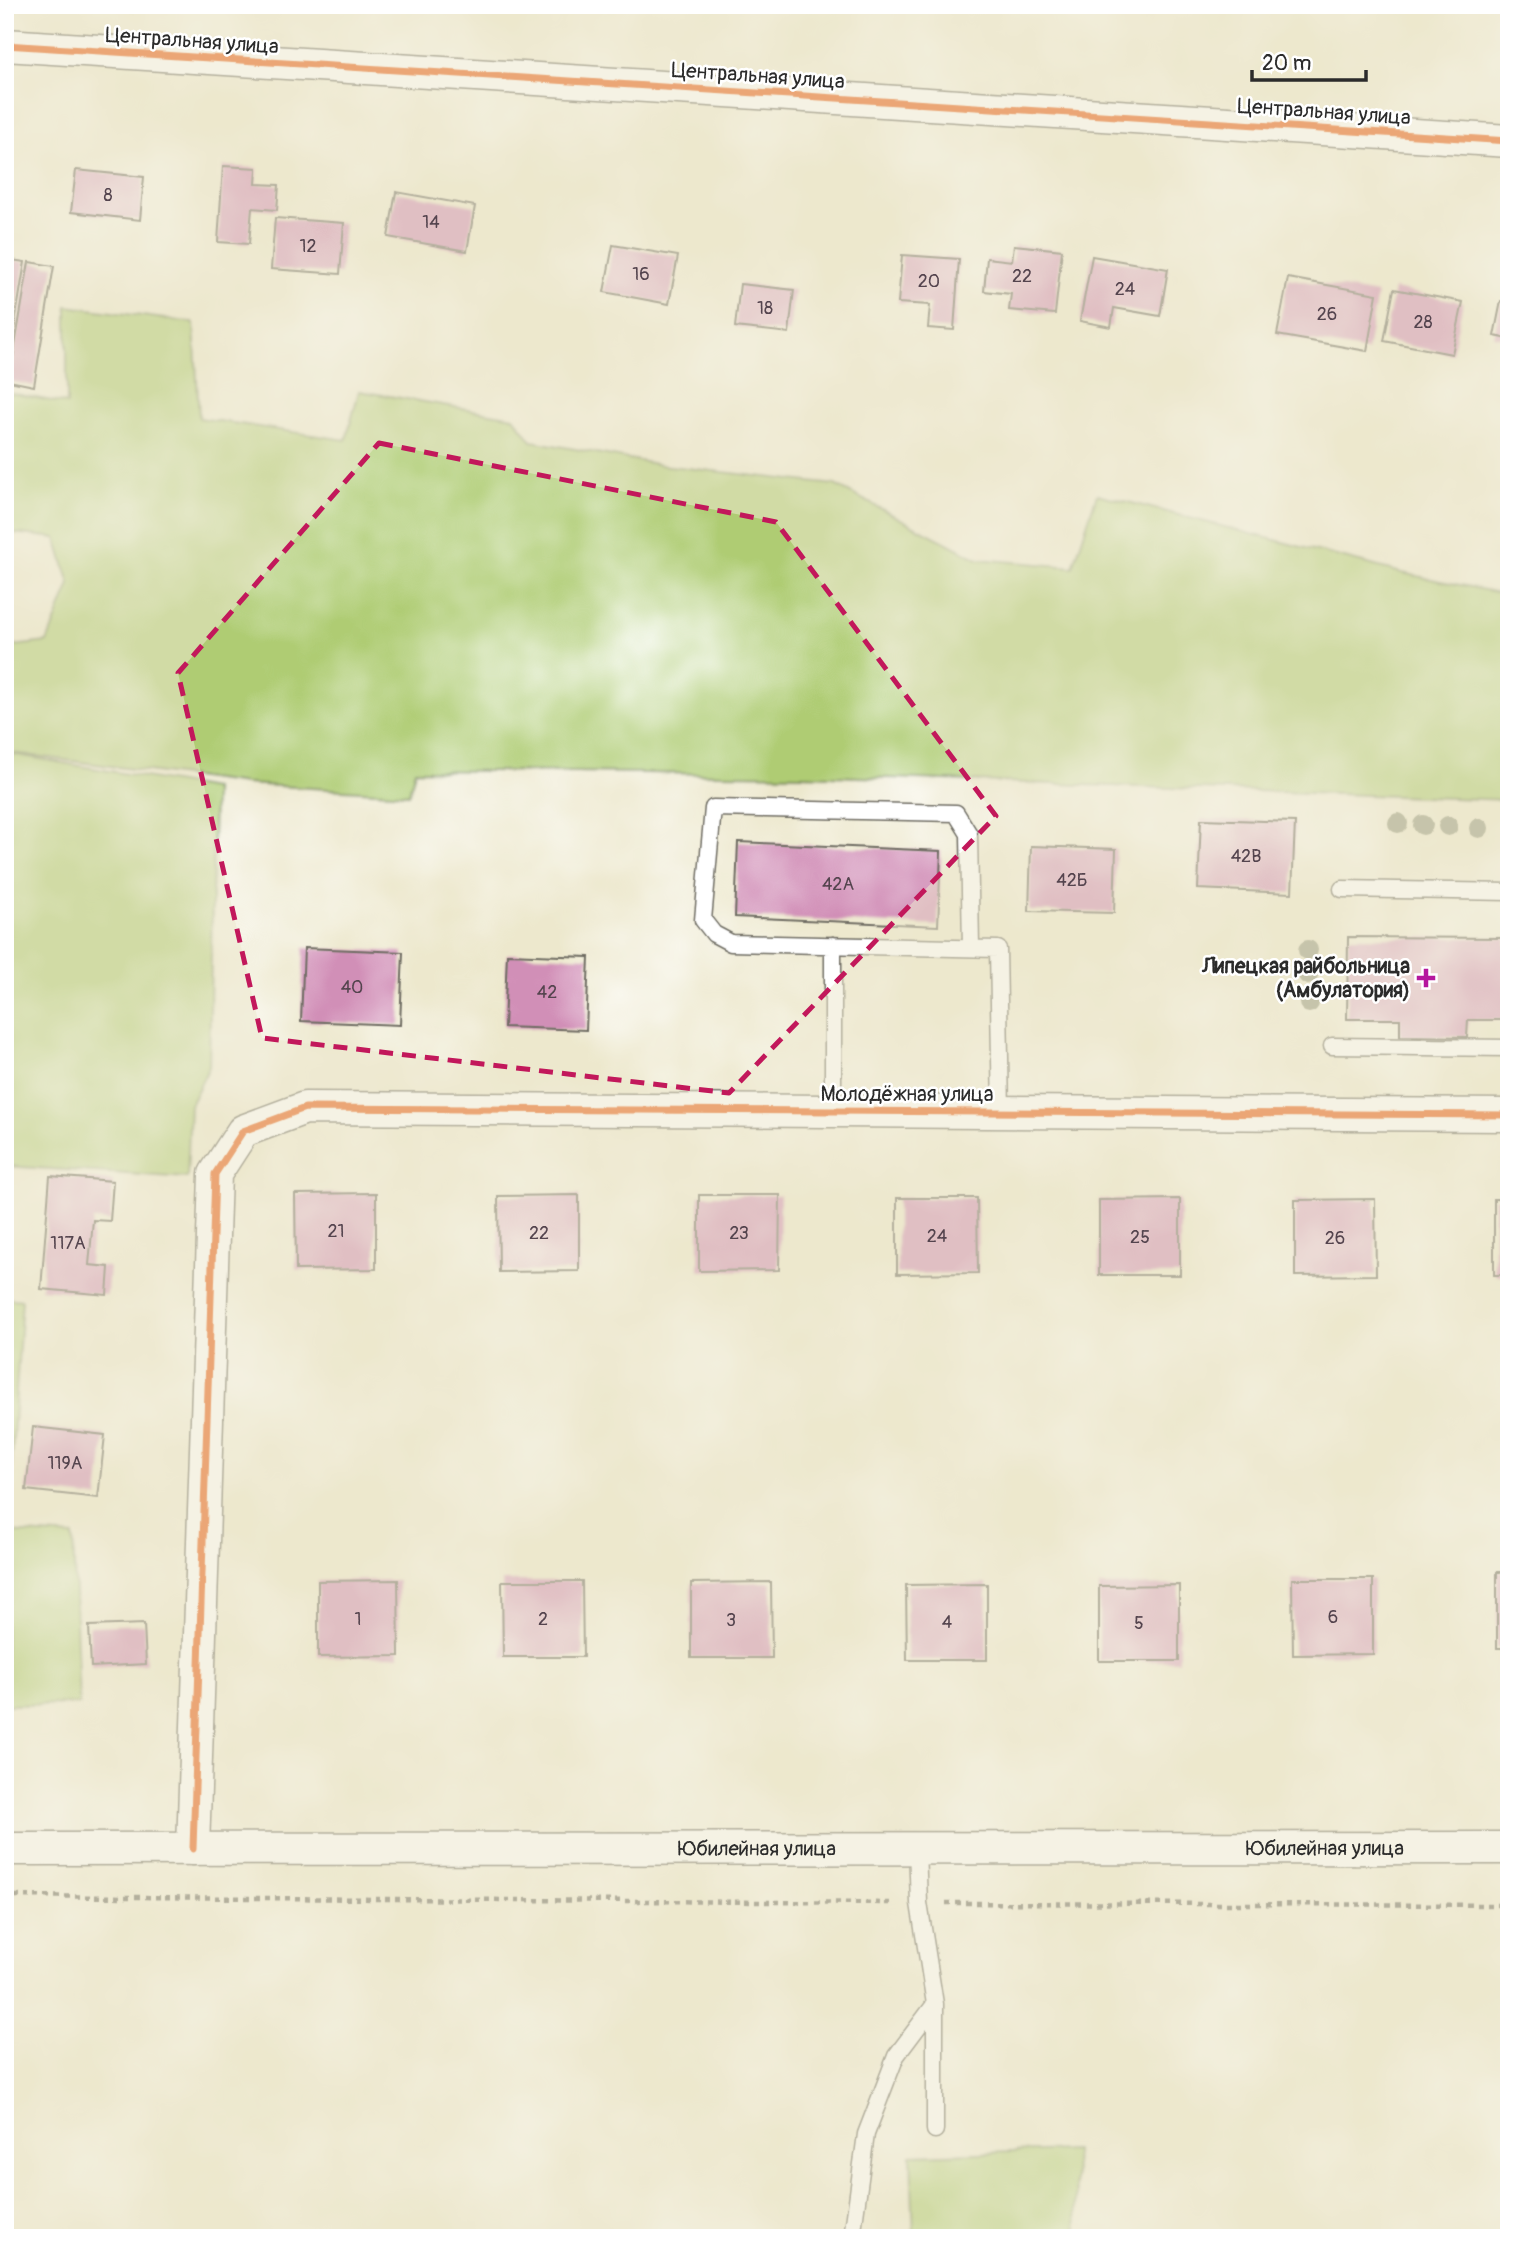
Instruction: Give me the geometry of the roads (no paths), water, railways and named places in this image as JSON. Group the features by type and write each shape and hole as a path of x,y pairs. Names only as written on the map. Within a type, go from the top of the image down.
{"street":[{"name":"Центральная улица","path":"5,45 1509,142"},
{"name":"Молодёжная улица","path":"193,1849 215,1174 243,1131 305,1108 1509,1115"},
{"name":"Юбилейная улица","path":"5,1849 1509,1849"}],"lane":[{"path":"971,948 969,834 956,813 713,808 703,920 714,934 731,943 971,948 998,948 1001,1112"},
{"path":"1342,889 1509,892"},
{"path":"833,945 833,1111"},
{"path":"1332,1046 1509,1048"},
{"path":"917,1849 919,1903 935,2004 934,2130"},
{"path":"852,2238 866,2134 896,2056 935,2004"}],"place":[{"name":"Липецкая райбольница (Амбулатория)","path":"1426,978"}]}
